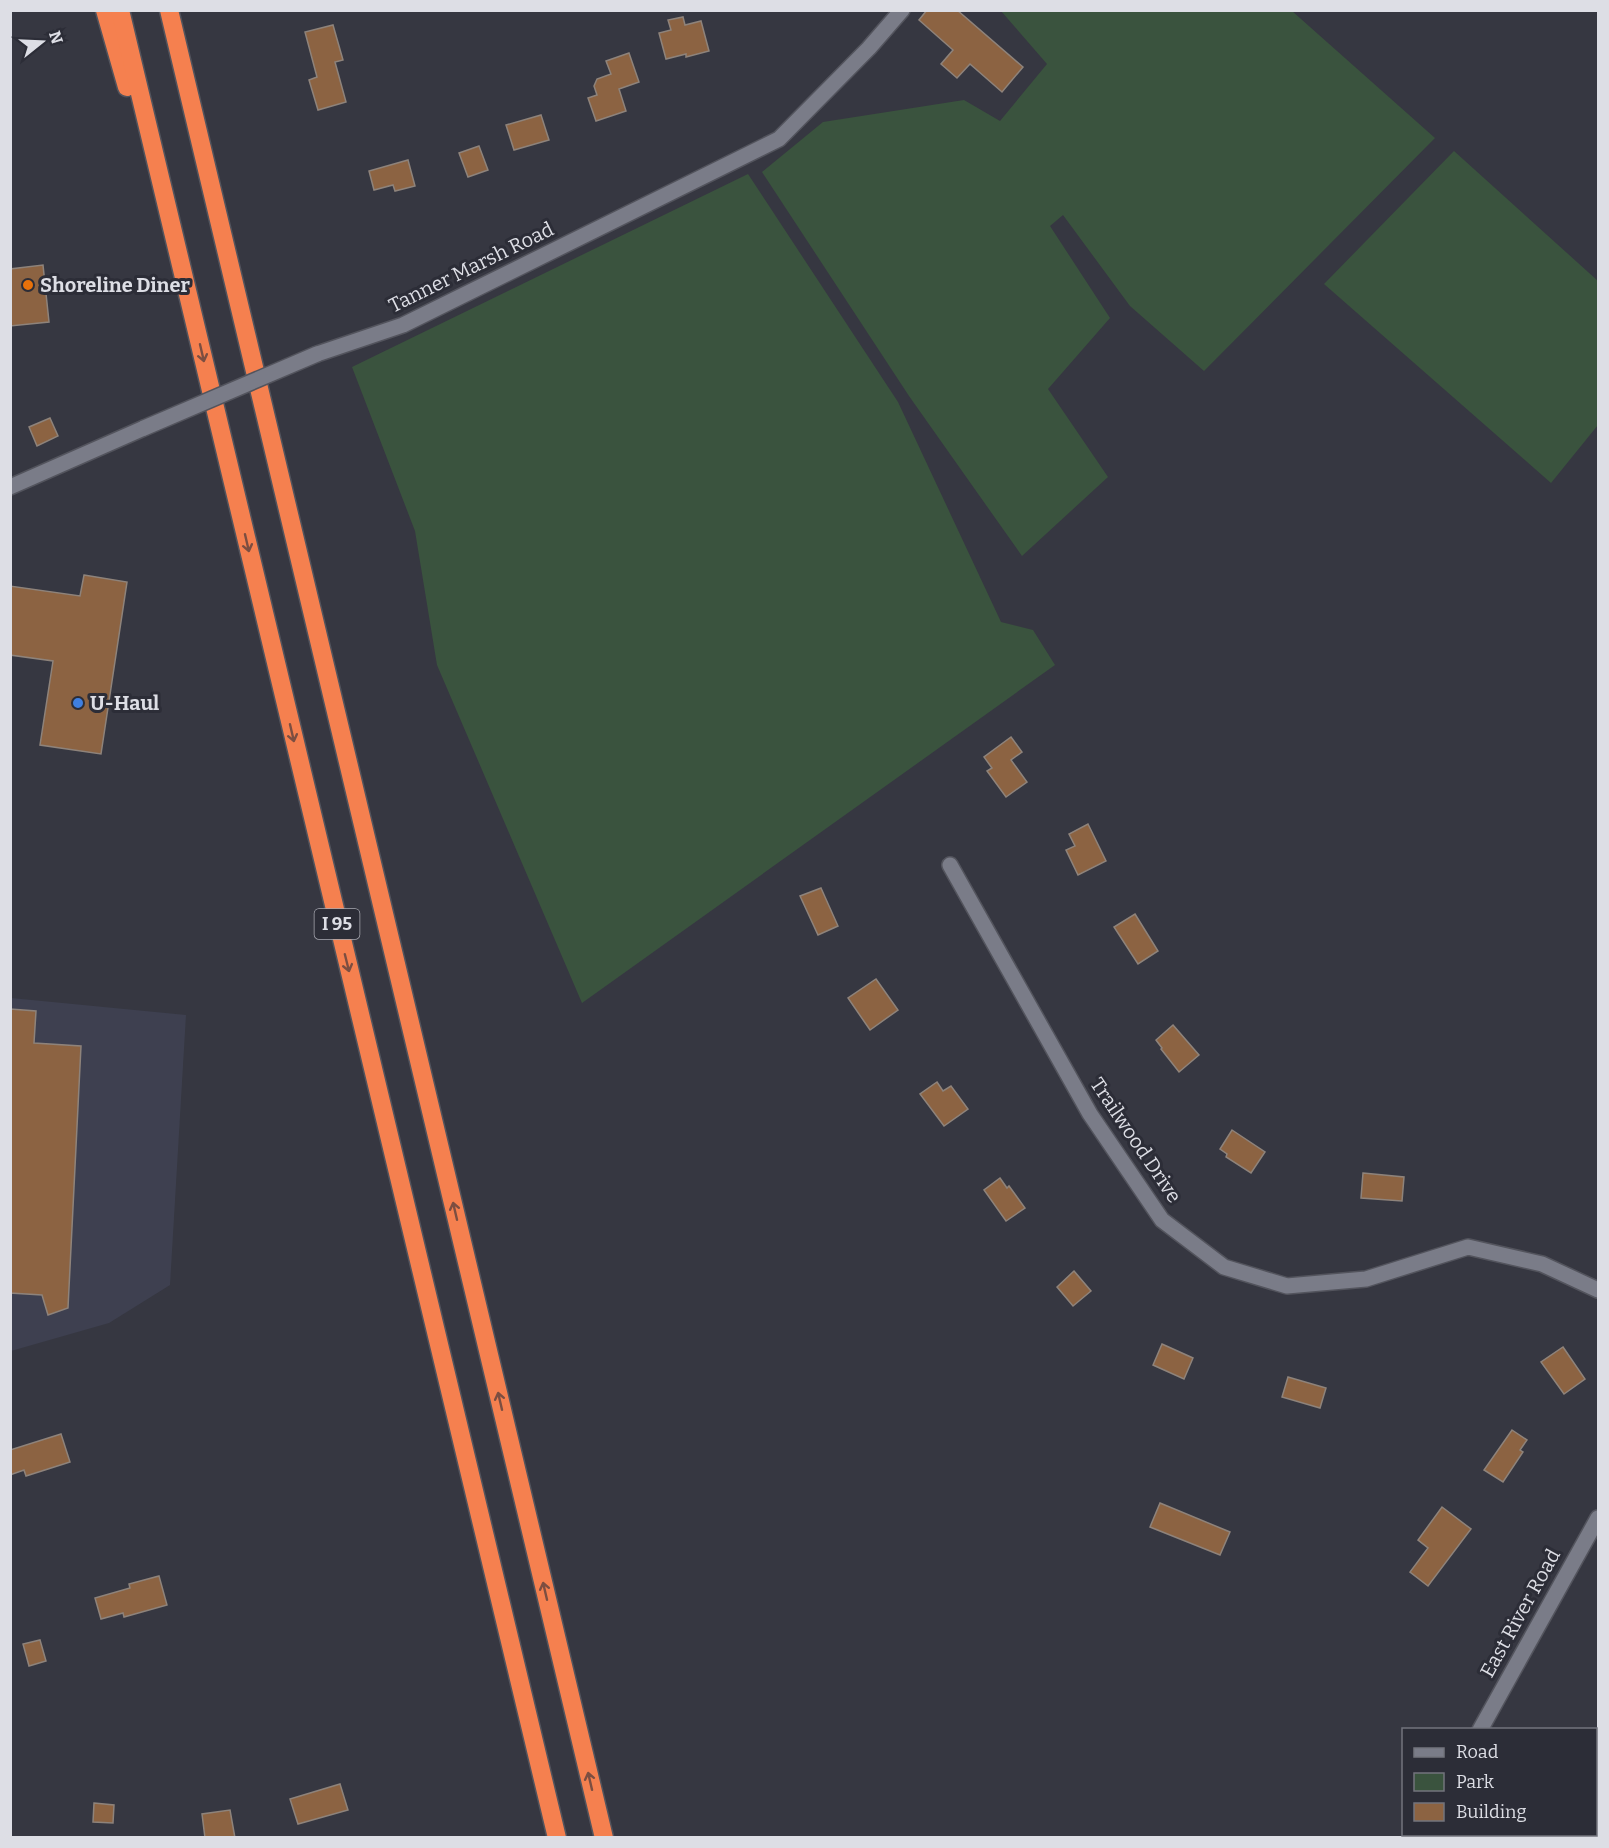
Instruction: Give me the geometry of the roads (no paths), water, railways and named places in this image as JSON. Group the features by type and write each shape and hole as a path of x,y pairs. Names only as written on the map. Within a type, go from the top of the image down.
{"highway":[{"path":"105,10 196,330"},
{"name":"I 95","path":"120,10 557,1838"},
{"name":"I 95","path":"169,10 604,1838"}],"street":[{"name":"Tanner Marsh Road","path":"10,487 317,354 403,324 779,139 869,48 902,10"},
{"name":"Trailwood Drive","path":"950,865 1090,1114 1162,1220 1224,1267 1287,1286 1366,1279 1468,1246 1542,1264 1599,1290"},
{"name":"East River Road","path":"1481,1728 1520,1654 1599,1518"}],"place":[{"name":"Shoreline Diner","path":"28,285"},
{"name":"U-Haul","path":"78,703"}]}
